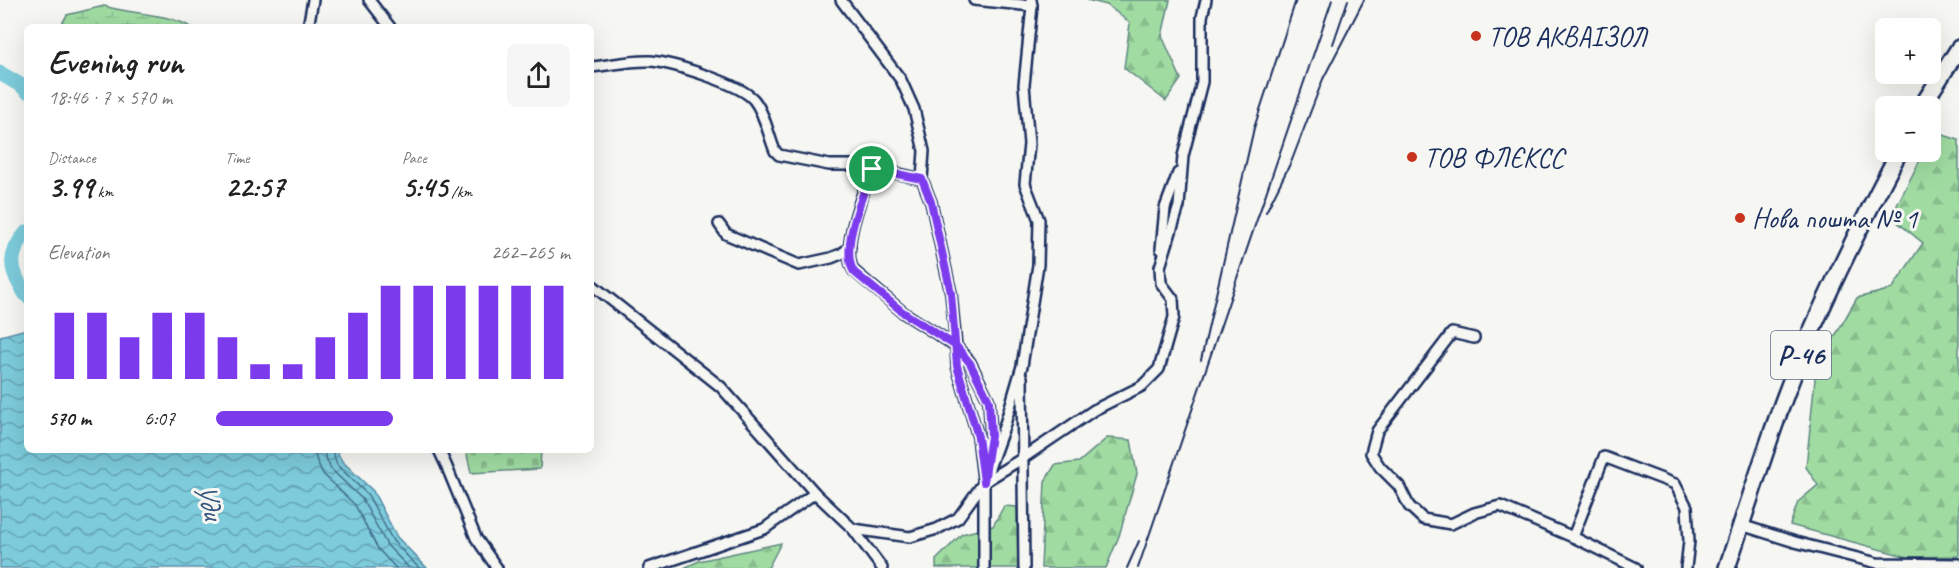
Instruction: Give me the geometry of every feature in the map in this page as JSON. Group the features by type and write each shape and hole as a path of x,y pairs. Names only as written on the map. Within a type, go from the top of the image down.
{"main road":[{"path":"1929,96 1959,48"},
{"name":"Р-46","path":"1727,568 1764,454 1801,354 1841,264 1894,162"}],"street":[{"path":"309,24 313,0"},
{"path":"369,0 388,24"},
{"path":"841,0 901,80 914,109 924,152 922,179 931,202 951,293 957,366 978,437 984,482 984,568"},
{"path":"853,528 910,537 937,529 958,518 984,482 1005,424 1022,366 1038,265 1039,220 1025,184 1029,144 1024,85 1031,3 974,0"},
{"path":"984,482 1094,410 1142,386 1159,369 1174,317 1173,299 1161,283 1160,267 1179,206 1183,156 1202,82 1202,17 1206,0"},
{"path":"594,67 653,61 702,75 748,93 758,105 775,151 779,155 829,165 859,165 922,179"},
{"path":"872,169 853,227 850,265 854,272 904,313 956,346 970,363 989,401 991,436 984,482"},
{"path":"719,224 726,234 800,265 831,258 850,247"},
{"path":"594,286 721,387 815,493 853,528 882,568"},
{"path":"1474,338 1452,333 1377,431 1371,453 1380,467 1399,486 1409,506 1423,519 1451,524 1474,513 1500,506 1636,568"},
{"path":"1022,366 1024,568"},
{"path":"442,453 476,538 497,568"},
{"path":"1572,537 1605,457 1675,484 1688,507 1689,541 1686,568"},
{"path":"649,568 764,529 815,493"},
{"path":"1741,525 1795,542 1877,563 1959,564"}],"green space":[{"path":"1087,0 1170,0 1162,36 1181,79 1166,101 1124,68 1130,23 1107,5"},
{"path":"104,6 159,16 185,24 62,24 67,15"},
{"path":"1941,134 1959,140 1959,556 1908,557 1790,525 1798,502 1818,485 1806,467 1816,369 1857,298 1892,289 1923,243 1891,217 1919,162 1941,162"},
{"path":"1107,438 1131,440 1137,474 1119,536 1106,568 1041,568 1045,481 1055,465 1079,462"},
{"path":"467,453 541,453 540,469 471,473"},
{"path":"1004,506 1017,507 1018,568 936,568 936,560 962,534 993,526"},
{"path":"781,543 768,568 684,568 699,561"}],"water":[{"path":"24,330 24,453 338,453 342,461 373,491 397,537 427,568 0,568 0,336"}],"waterway":[{"name":"Уди","path":"0,73 24,88"},
{"name":"Уди","path":"24,235 13,256 14,271 24,292"}],"railway":[{"path":"1201,360 1254,128 1296,0"},
{"path":"1138,568 1332,0"},
{"path":"1333,44 1348,0"},
{"path":"1266,212 1292,160 1323,79 1364,0"},
{"path":"1127,568 1139,541"}],"place":[{"name":"ТОВ АКВАІЗОЛ","path":"1476,36"},
{"name":"ТОВ ФЛЄКСС","path":"1412,157"},
{"name":"Нова пошта № 1","path":"1740,218"}],"route":[{"path":"872,169 853,227 850,265 854,272 904,313 956,346 970,363 989,401 991,436 984,482 978,437 957,366 956,346 951,293 931,202 922,179 872,169"}]}
